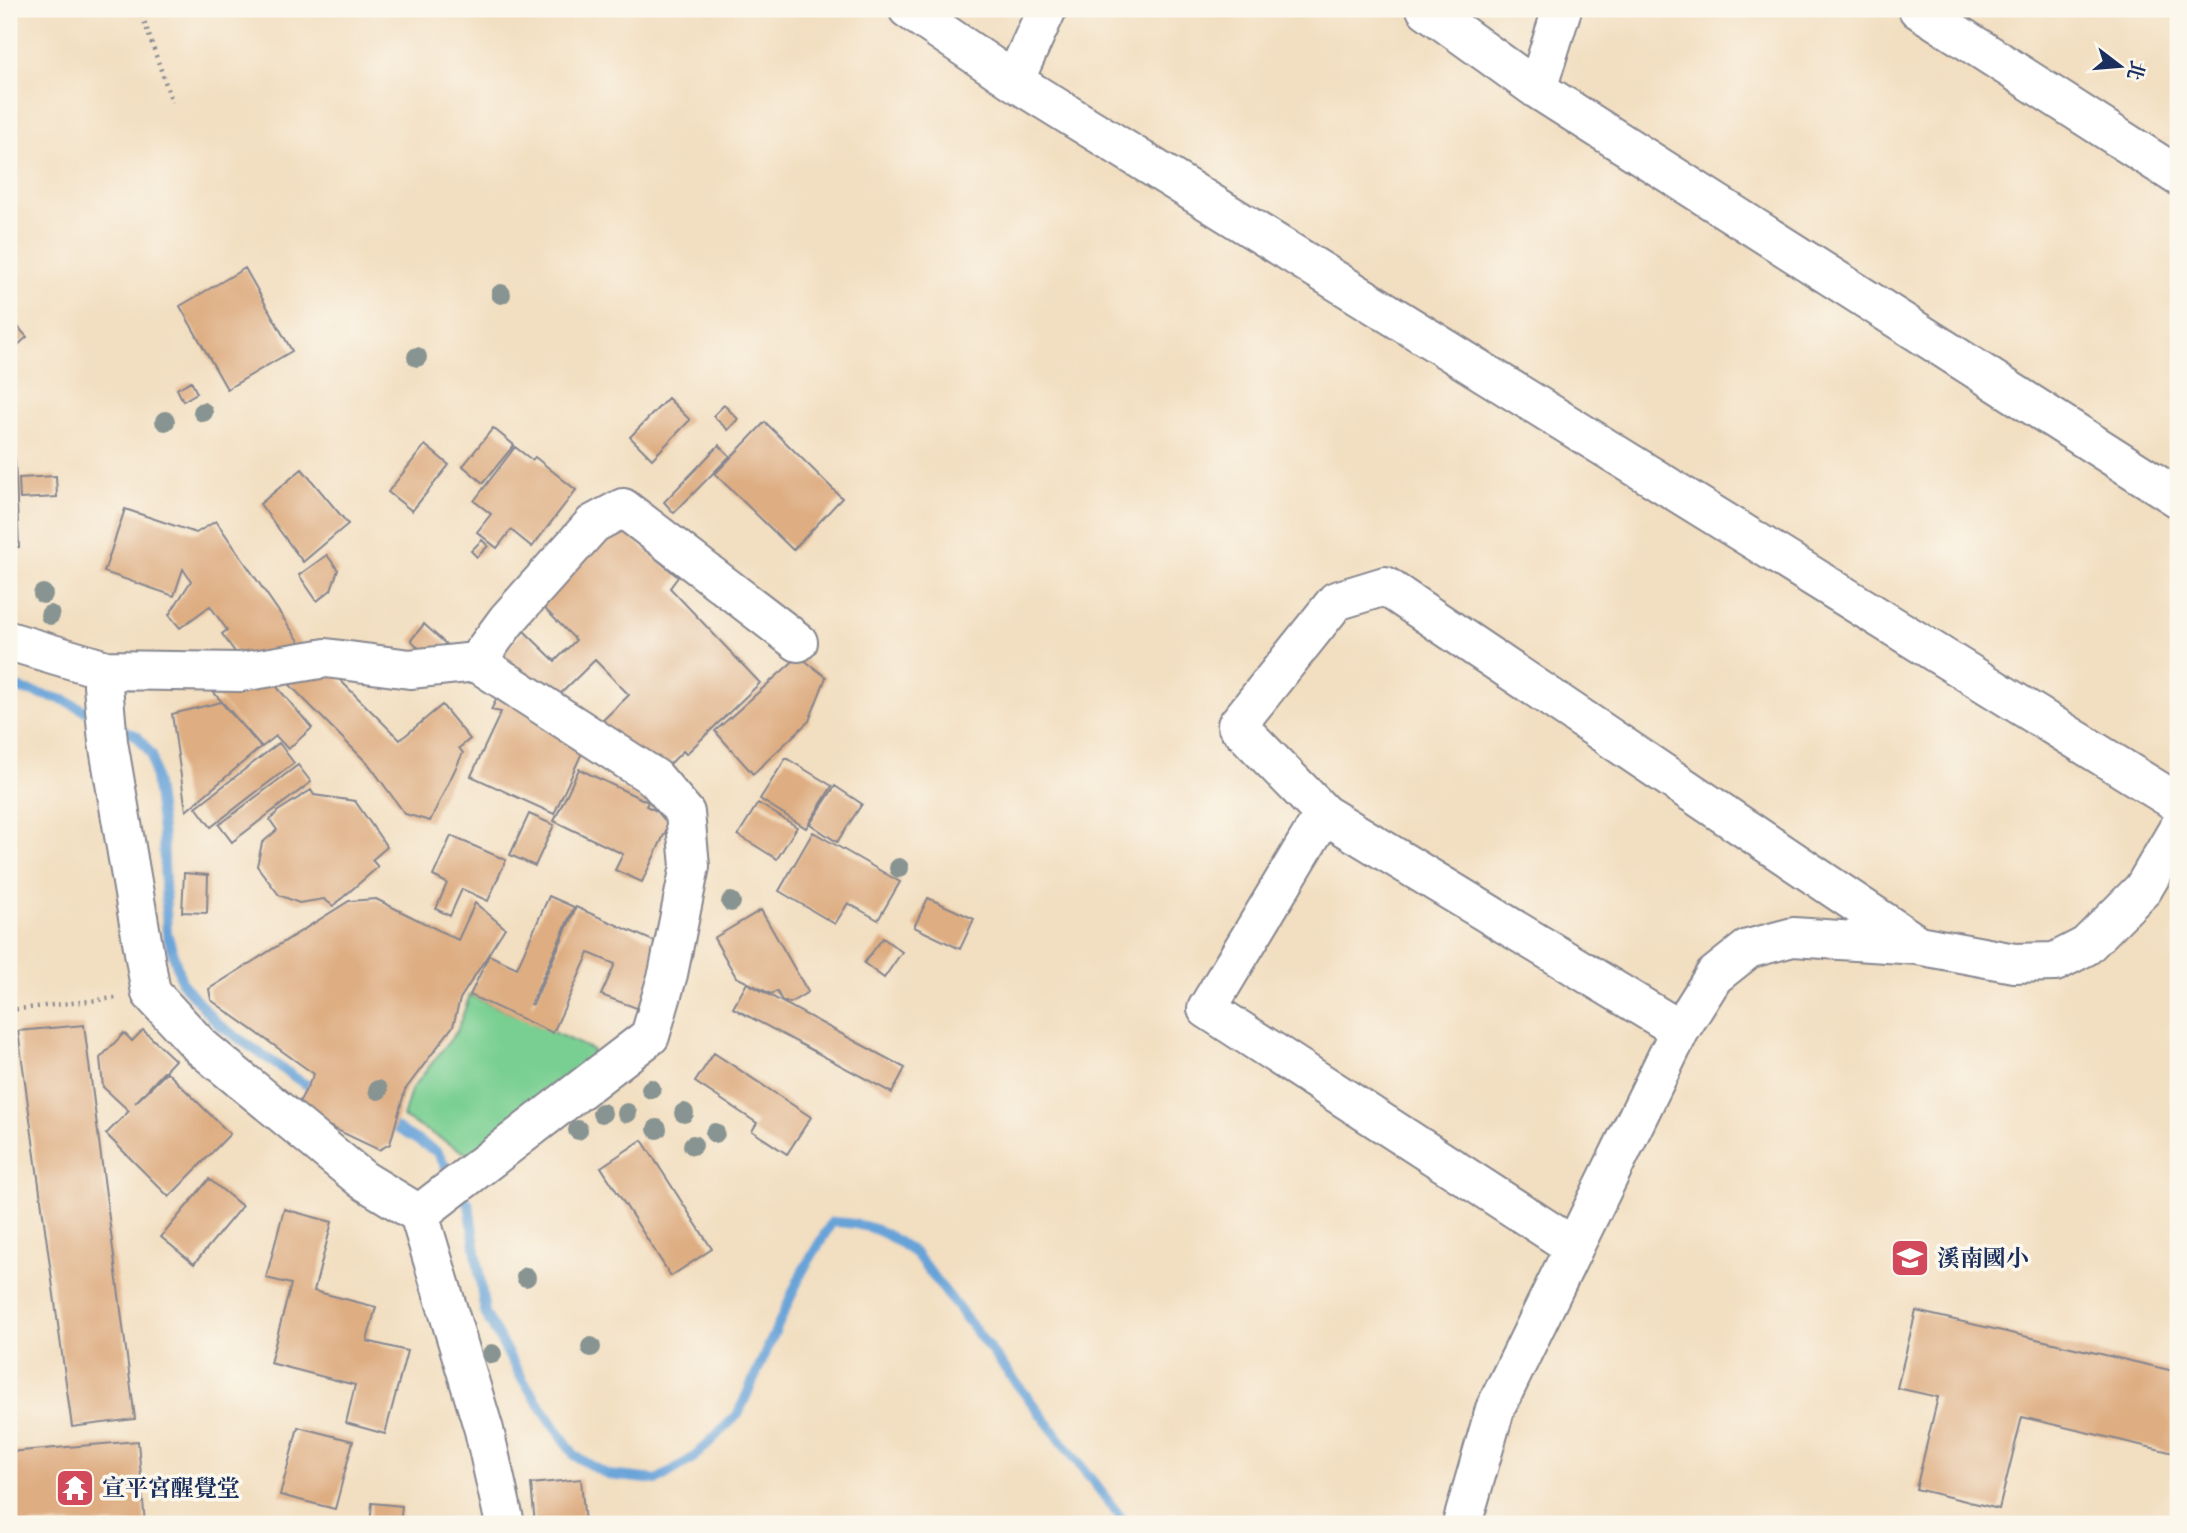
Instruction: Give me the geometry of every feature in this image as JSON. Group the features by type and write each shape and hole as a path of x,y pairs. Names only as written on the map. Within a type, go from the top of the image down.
{"street":[{"path":"908,9 1014,81 2178,803"},
{"path":"1014,81 1047,9"},
{"path":"1426,9 1537,89 2178,498"},
{"path":"1537,89 1562,9"},
{"path":"1918,9 2178,176"},
{"path":"476,662 507,620 593,524 623,508 798,642"},
{"path":"1680,1030 1324,814 1237,725 1336,601 1385,586 1918,945"},
{"path":"9,641 104,678 241,672 326,658 411,669 476,662 655,778 685,813 690,866 668,974 650,1036 430,1206"},
{"path":"104,678 108,741 151,993 212,1056 363,1180 430,1206"},
{"path":"1324,814 1207,1009 1574,1247"},
{"path":"1462,1524 1495,1409 1680,1030 1714,976 1748,949 1793,936 1918,945 2014,963 2055,962 2086,946 2143,889 2178,829"},
{"path":"430,1206 505,1524"}],"path":[{"path":"140,9 172,102"},
{"path":"9,1010 151,993"}],"green space":[{"path":"470,995 593,1050 591,1065 469,1155 403,1117 411,1090 457,1031"}],"building":[{"path":"245,268 292,351 227,389 180,306"},
{"path":"9,317 27,337 9,353"},
{"path":"191,381 197,393 183,401 177,389"},
{"path":"668,398 690,420 652,459 630,437"},
{"path":"724,405 738,419 728,430 713,416"},
{"path":"765,422 842,498 793,550 715,474"},
{"path":"493,428 514,445 483,483 463,466"},
{"path":"425,445 449,465 412,511 388,492"},
{"path":"719,445 730,456 674,513 664,502"},
{"path":"515,447 532,460 535,457 576,490 532,547 511,530 497,548 477,532 491,514 474,501"},
{"path":"15,458 19,547 9,548 9,459"},
{"path":"302,469 348,524 303,562 260,504"},
{"path":"56,476 57,497 20,499 19,478"},
{"path":"125,509 196,533 216,521 306,651 243,663 222,634 227,630 210,606 180,628 169,615 191,581 183,569 174,596 104,572"},
{"path":"615,524 678,577 670,588 760,683 686,754 683,751 662,772 597,726 629,695 595,660 550,704 501,654 524,631 555,661 576,640 537,601"},
{"path":"482,540 488,546 477,557 471,551"},
{"path":"327,555 338,570 331,590 317,601 299,575"},
{"path":"424,624 446,644 426,656 411,640"},
{"path":"799,656 826,677 809,721 753,774 715,731"},
{"path":"328,668 400,740 442,705 470,739 459,748 463,753 430,821 405,814 370,766 280,675"},
{"path":"271,680 312,728 288,749 276,736 262,747 207,685"},
{"path":"498,696 587,742 554,814 471,776 501,712 491,710"},
{"path":"221,702 261,747 186,811 172,714"},
{"path":"279,743 294,763 211,827 196,807"},
{"path":"786,758 832,786 806,828 760,799"},
{"path":"298,765 311,782 232,842 219,825"},
{"path":"579,769 648,802 646,806 672,818 642,882 615,870 623,854 554,821"},
{"path":"835,786 862,804 837,842 810,824"},
{"path":"311,790 314,795 355,801 387,847 372,860 378,867 333,906 324,899 299,903 279,895 257,866 262,843 277,830 270,820 278,811"},
{"path":"758,803 797,827 777,859 738,835"},
{"path":"529,814 554,825 535,866 510,855"},
{"path":"813,832 900,882 878,920 848,903 835,924 779,891"},
{"path":"451,836 506,860 488,901 462,889 450,916 436,909 447,883 433,876"},
{"path":"184,873 208,875 207,913 182,912"},
{"path":"549,896 574,907 531,1004 533,1005 576,907 658,943 642,1010 601,995 615,964 589,953 553,1033 470,995 489,955 517,968"},
{"path":"928,898 974,919 960,949 914,927"},
{"path":"376,899 458,940 475,903 505,928 460,999 453,1026 405,1090 390,1144 379,1150 295,1110 314,1074 211,1000 209,989 349,901"},
{"path":"761,910 808,992 790,1003 782,1001 777,991 771,994 736,977 714,938"},
{"path":"883,938 902,952 884,978 864,963"},
{"path":"747,983 905,1068 892,1093 733,1008"},
{"path":"84,1025 135,1419 72,1427 18,1031"},
{"path":"143,1030 175,1060 135,1103 167,1072 230,1134 169,1197 106,1134 129,1111 103,1087 100,1058 124,1033 132,1041"},
{"path":"714,1053 811,1117 787,1154 752,1131 757,1123 695,1082"},
{"path":"642,1140 712,1249 671,1276 601,1167"},
{"path":"209,1179 242,1206 194,1264 161,1237"},
{"path":"284,1209 332,1222 314,1291 376,1307 367,1341 407,1351 385,1434 346,1423 355,1385 270,1363 291,1284 266,1278"},
{"path":"1916,1311 2178,1372 2178,1454 2022,1417 1999,1509 1916,1489 1938,1397 1897,1388"},
{"path":"298,1427 353,1441 335,1509 280,1495"},
{"name":"宣平宮醒覺堂","path":"138,1441 145,1524 9,1524 9,1452"},
{"path":"581,1479 585,1524 535,1524 531,1484"},
{"path":"372,1503 402,1506 400,1524 370,1524"}],"waterway":[{"path":"9,686 64,700 98,717"},
{"path":"116,726 137,736 152,755 163,838 167,933 182,983 218,1024 303,1083 321,1091"},
{"path":"383,1120 437,1152 469,1205 485,1313 522,1379 575,1456 608,1475 657,1480 693,1458 738,1414 802,1272 832,1222 857,1224 877,1230 916,1254 1126,1524"}],"place":[{"name":"溪南國小","path":"1910,1258"},
{"name":"宣平宮醒覺堂","path":"75,1488"}]}
